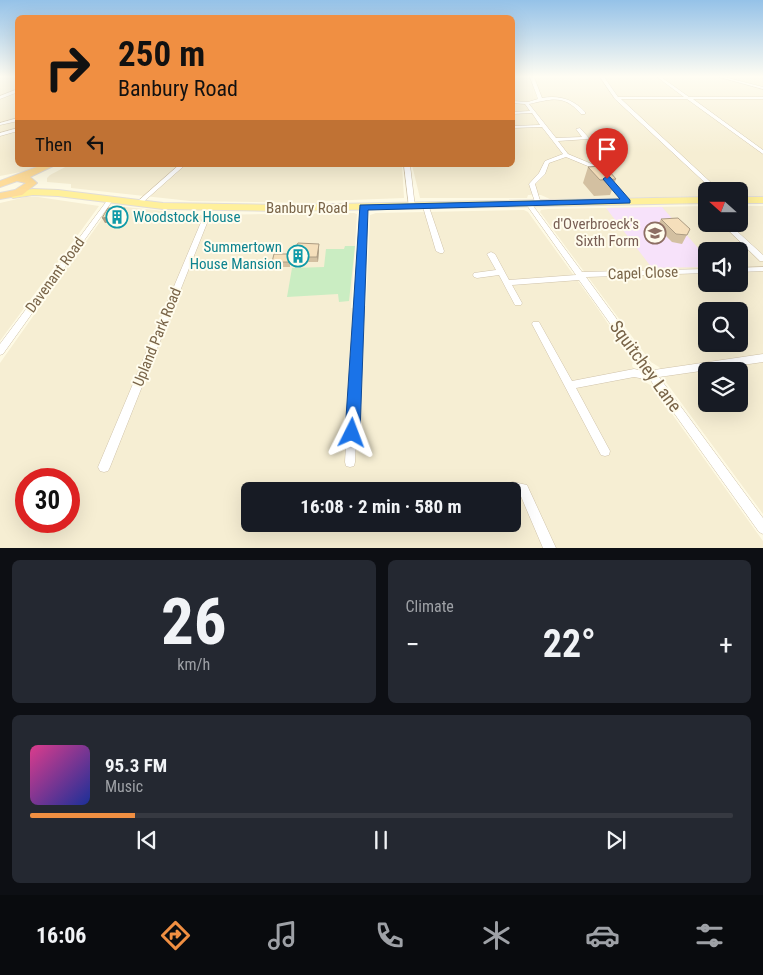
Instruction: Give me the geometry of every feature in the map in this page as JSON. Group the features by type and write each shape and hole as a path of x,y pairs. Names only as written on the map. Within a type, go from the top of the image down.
{"highway":[{"path":"6,181 44,167"},
{"path":"6,196 32,183 39,175 54,167"},
{"path":"6,181 27,179 32,183"}],"main road":[{"name":"Banbury Road","path":"32,183 58,193"},
{"name":"Banbury Road","path":"6,196 58,193 139,203 210,208 426,207 698,201"},
{"path":"748,200 763,200"}],"street":[{"path":"520,103 526,103 566,155 597,168 627,202"},
{"path":"572,103 583,113"},
{"path":"622,103 706,182"},
{"path":"695,103 763,152"},
{"path":"515,113 533,112"},
{"path":"0,124 15,120"},
{"path":"515,126 543,126"},
{"path":"554,140 586,138 578,129"},
{"path":"0,135 15,130"},
{"path":"534,204 532,184 542,174 547,162 566,155"},
{"path":"139,203 180,167"},
{"path":"407,167 412,207"},
{"name":"Davenant Road","path":"0,352 111,199"},
{"name":"Squitchey Lane","path":"534,204 580,276 763,528"},
{"path":"350,462 363,207"},
{"path":"426,207 440,251"},
{"name":"Upland Park Road","path":"104,467 210,208"},
{"path":"734,232 763,259"},
{"path":"491,254 518,304"},
{"path":"748,270 763,269"},
{"name":"Capel Close","path":"508,283 580,276 698,271"},
{"path":"477,275 501,272"},
{"path":"536,324 604,451"},
{"path":"570,385 634,373 651,374 763,358"},
{"path":"521,490 527,494 550,548"}],"shaded area":[{"path":"0,103 15,103 15,167 34,167 26,171 0,176"},
{"path":"515,103 763,103 763,197 748,196 748,182 698,182 698,196 550,199 541,195 528,195 527,198 420,198 412,167 515,167"},
{"path":"65,167 402,167 404,198 315,203 190,201 71,188 71,184 47,182 47,178"},
{"path":"26,197 99,206 0,341 0,203"},
{"path":"116,206 202,215 357,214 351,308 366,306 370,215 376,213 524,210 528,212 596,306 633,361 632,366 645,382 652,386 763,541 763,548 0,548 0,363 109,209"},
{"path":"698,206 698,232 748,232 748,206 763,206 763,514 663,378 667,377 659,367 651,362 540,212 541,210"},
{"name":"d'Overbroeck's Sixth Form","path":"662,207 698,248 698,267 652,268 606,208"}],"green space":[{"path":"345,246 355,246 349,301 339,302 338,294 287,297 292,268 324,267 326,249 344,249"}],"building":[{"path":"600,166 607,172 610,172 616,179 600,180 588,167"},
{"path":"108,208 125,208 121,215 102,218"},
{"path":"678,218 690,229 687,235 676,234 661,219"},
{"path":"298,243 319,244 317,257 300,257 299,260 289,260 289,262 272,262 274,254 288,254 289,250 295,248"}],"place":[{"name":"Woodstock House","path":"117,217"},
{"name":"d'Overbroeck's Sixth Form","path":"655,233"},
{"name":"Summertown House Mansion","path":"298,256"}],"route":[{"path":"352,433 363,207 627,202 607,179"}]}
